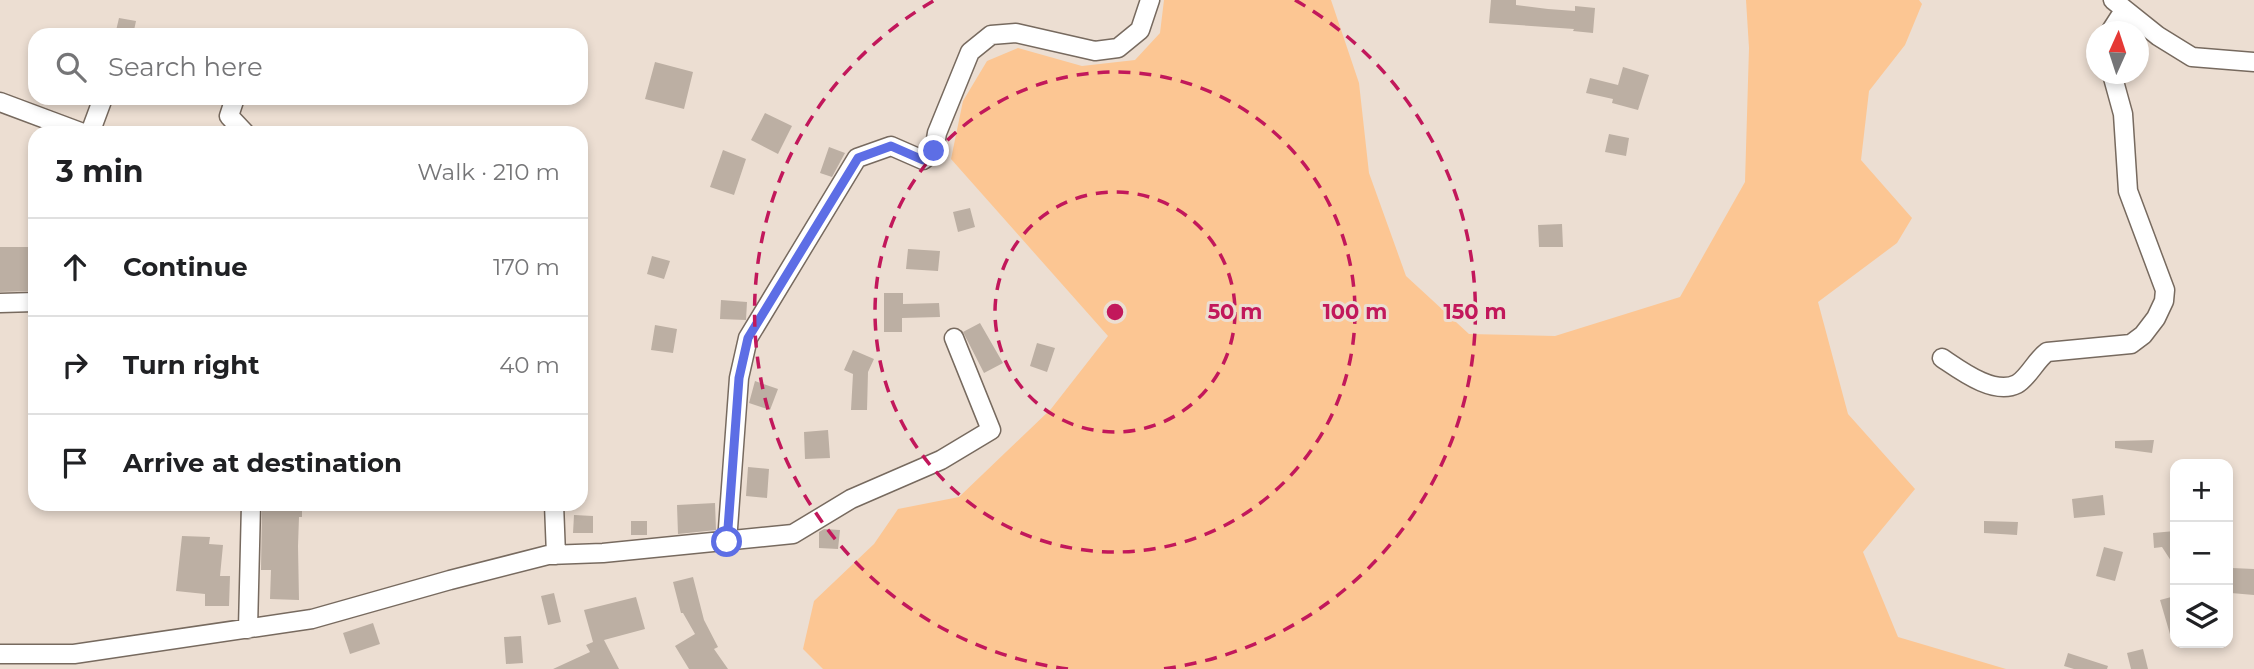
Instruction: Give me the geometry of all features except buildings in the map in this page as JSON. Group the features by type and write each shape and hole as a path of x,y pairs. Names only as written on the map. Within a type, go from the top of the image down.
{"street":[{"path":"727,542 739,378 748,338 858,158 891,146 923,160 934,151 937,133 970,52 991,34 1016,33 1095,51 1118,48 1140,30 1150,0"},
{"path":"2113,0 2158,36 2192,57 2254,62"},
{"path":"2117,21 2127,12"},
{"path":"1942,358 1977,381 2004,387 2018,384 2047,352 2131,344 2143,335 2156,318 2164,301 2165,290 2128,191 2123,114 2115,84"},
{"path":"0,102 64,126"},
{"path":"93,126 100,105"},
{"path":"232,105 229,116 238,126"},
{"path":"0,303 28,302"},
{"path":"0,654 74,654 312,619 450,580 556,555 727,542 793,534 851,499 941,460 991,430 954,338"},
{"path":"248,629 251,511"},
{"path":"554,511 556,555"}],"shaded area":[{"path":"1164,0 1331,0 1359,83 1369,173 1406,276 1469,334 1555,336 1680,297 1745,182 1749,48 1746,0 1919,0 1922,4 1905,45 1869,91 1861,160 1912,218 1897,243 1818,302 1848,414 1915,489 1863,552 1898,637 2006,669 823,669 803,649 814,601 874,544 898,509 959,497 1051,409 1108,336 951,159 963,101 987,61 1018,48 1082,66 1135,60 1160,33"}],"route":[{"path":"727,542 739,378 748,338 858,158 891,146 923,160 934,151"}]}
